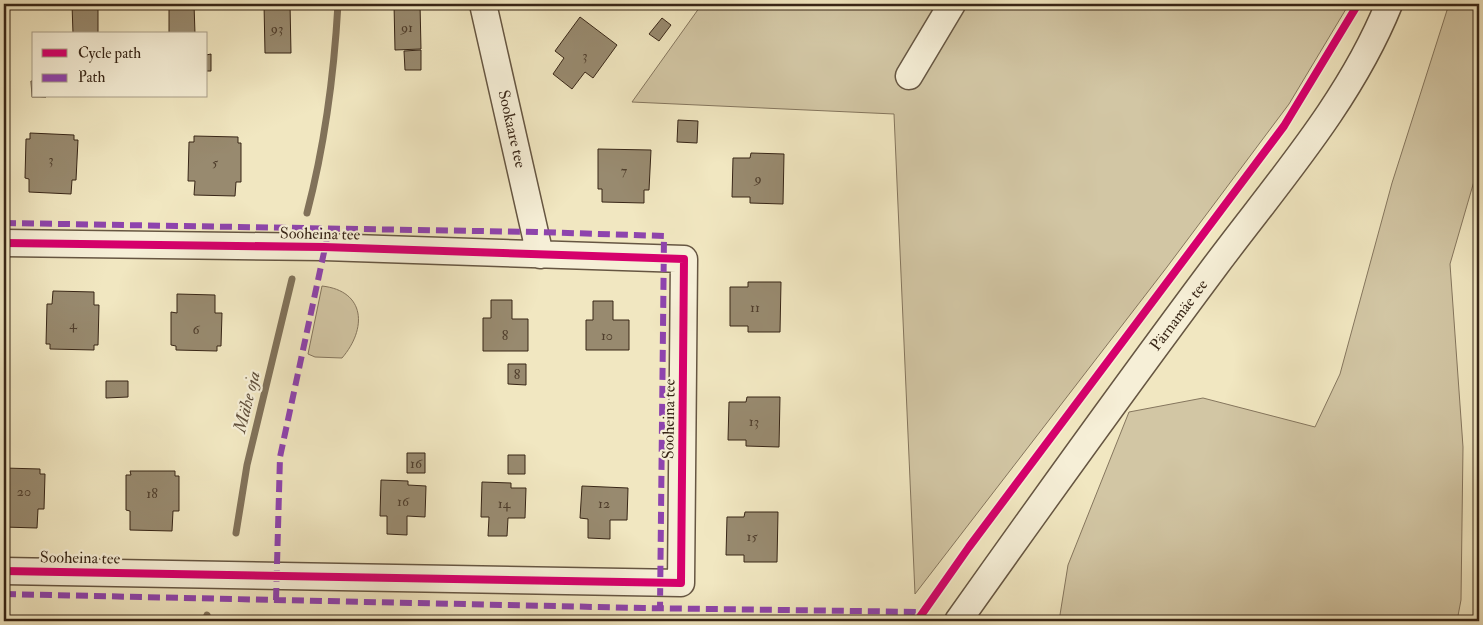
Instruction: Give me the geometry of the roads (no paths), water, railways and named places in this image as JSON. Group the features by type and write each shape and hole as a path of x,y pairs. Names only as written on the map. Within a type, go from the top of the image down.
{"street":[{"name":"Sookaare tee","path":"483,4 540,255"},
{"path":"909,76 952,4"},
{"name":"Pärnamäe tee","path":"958,621 1092,431 1342,96 1377,34 1389,4"},
{"name":"Sooheina tee","path":"4,243 324,247 684,259 681,583 4,571"}],"waterway":[{"name":"Mähe oja","path":"307,213 328,109 338,4"},
{"name":"Mähe oja","path":"236,533 247,465 292,279"},
{"name":"Mähe oja","path":"205,621 207,615"}]}
